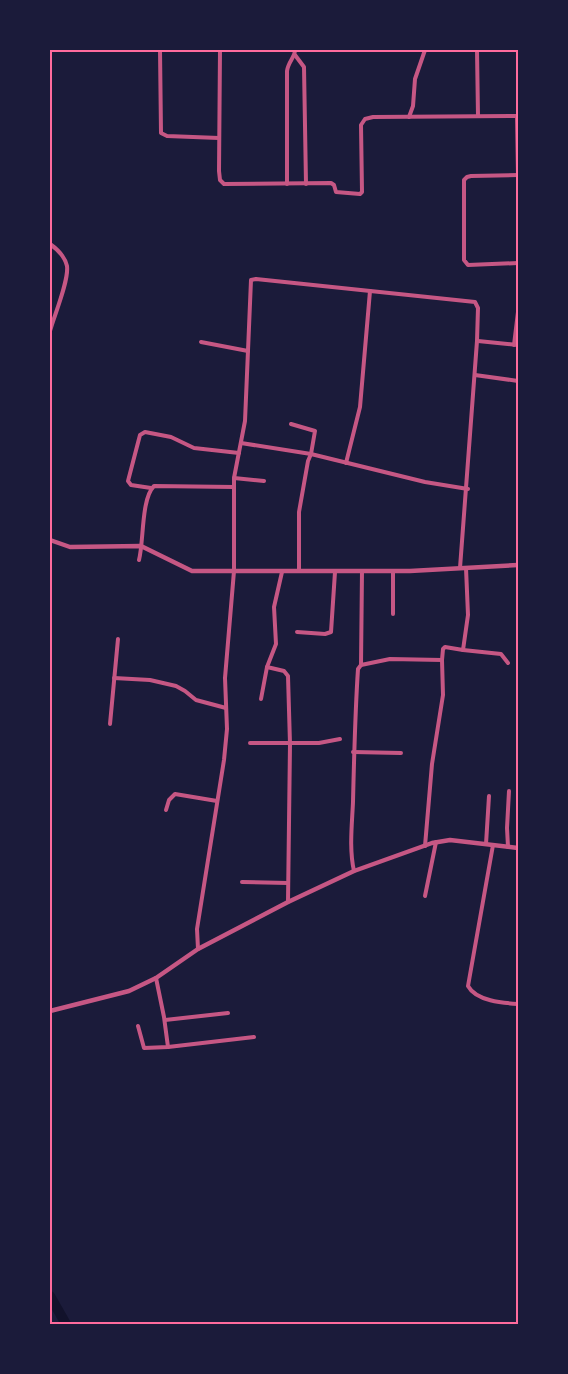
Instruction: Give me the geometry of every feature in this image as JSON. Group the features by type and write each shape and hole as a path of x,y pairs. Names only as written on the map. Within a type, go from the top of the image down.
{"street":[{"path":"160,50 161,133 167,136 219,138"},
{"path":"220,50 219,171 222,184 332,183 336,192 361,193 362,122 369,118 518,116 518,175 471,176 464,180 464,260 468,265 519,263"},
{"path":"409,117 413,106 415,79 425,50"},
{"path":"477,50 478,116"},
{"path":"287,184 287,71 289,61 295,52 304,67 306,184"},
{"path":"50,244 67,265 50,331"},
{"path":"198,949 197,929 224,760 225,678 234,571 234,478 245,421 250,283 253,279 475,302 478,308 477,340 463,568 468,615 463,650"},
{"path":"346,463 360,407 370,291"},
{"path":"477,340 516,345 519,312"},
{"path":"201,342 248,351"},
{"path":"475,375 519,381"},
{"path":"291,424 315,431 299,512 299,572"},
{"path":"234,487 157,485 151,488 131,485 128,481 140,435 145,432 171,437 189,447 239,453"},
{"path":"241,443 311,454 425,482 468,489"},
{"path":"234,478 264,481"},
{"path":"139,560 143,546 146,506 151,488"},
{"path":"50,540 70,547 143,546 187,570 335,572 519,565"},
{"path":"354,871 351,852 352,752 356,727 358,669 361,665 362,571"},
{"path":"393,571 393,614"},
{"path":"261,699 267,667 276,644 274,607 282,572"},
{"path":"297,632 325,634 331,632 335,572"},
{"path":"110,723 118,639"},
{"path":"425,846 432,764 443,694 443,649 445,647 501,654 508,663"},
{"path":"361,665 390,659 442,660"},
{"path":"267,667 284,671 288,676 290,744 288,902"},
{"path":"114,678 150,680 176,686 185,690 196,700 226,708"},
{"path":"250,743 319,743 340,739"},
{"path":"352,752 401,753"},
{"path":"508,847 509,792"},
{"path":"166,810 169,800 175,794 217,801"},
{"path":"486,844 489,796"},
{"path":"50,1011 117,996 156,978 198,949 288,902 354,871 436,842 450,840 519,848"},
{"path":"425,896 436,842"},
{"path":"493,845 468,986 477,995 500,1002 519,1004"},
{"path":"242,882 288,883"},
{"path":"156,978 168,1047"},
{"path":"165,1020 228,1013"},
{"path":"138,1026 142,1046 145,1048 254,1037"}],"waterway":[{"path":"50,1296 66,1324"}]}
